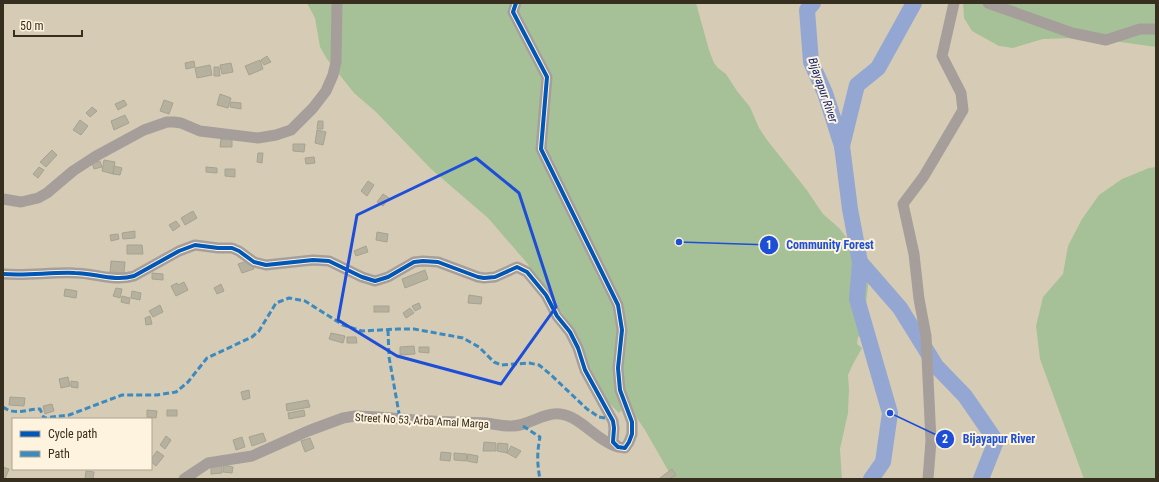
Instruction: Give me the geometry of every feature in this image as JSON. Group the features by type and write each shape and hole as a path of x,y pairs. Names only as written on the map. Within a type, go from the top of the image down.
{"street":[{"path":"3,199 21,202 38,198 47,193 73,170 96,156 144,130 167,122 181,123 200,131 258,138 276,136 291,130 313,108 326,91 333,75 336,62 337,3"},
{"path":"3,274 75,273 127,278 134,276 179,251 195,245 232,248 239,251 254,262 266,265 313,260 329,261 362,277 375,280 388,277 414,262 422,261 438,262 484,278 495,277 513,268 520,268 527,272 546,295 557,316 570,332 575,341 585,370 613,420 613,442 615,446 621,449 625,448 629,442 633,427 620,390 618,368 622,330 618,305 541,149 547,77 513,12 516,3"},
{"path":"928,479 931,441 926,336 919,299 914,254 903,204 924,176 963,110 961,93 942,56 954,3"},
{"path":"988,3 1072,33 1106,40 1140,29 1156,29"},
{"name":"Street No 53, Arba Amal Marga","path":"184,479 208,463 252,456 308,431 343,418 355,416 523,426 537,418 552,414 560,414 568,416 606,443 615,446"}],"highlighted area":[{"path":"476,158 519,193 556,307 501,384 397,356 338,320 357,215"}],"green space":[{"path":"306,3 696,3 714,63 726,74 750,107 759,128 767,140 806,189 823,214 839,228 862,257 869,277 866,304 870,328 865,334 858,337 857,344 862,348 848,375 848,413 840,449 842,479 673,479 645,430 627,404 619,413 608,402 583,354 579,337 527,263 488,218 431,169 376,112 354,93 327,59 320,47 315,18"},
{"path":"963,3 1156,3 1156,47 1106,40 1075,38 1043,39 1013,48 999,46 972,31 964,18"},
{"path":"1156,167 1156,479 1084,479 1040,359 1036,326 1043,297 1063,274 1068,246 1082,219 1099,195 1122,179 1149,168"}],"building":[{"path":"267,56 271,62 264,65 261,60"},
{"path":"260,60 263,69 249,75 245,66"},
{"path":"194,61 195,67 186,69 185,63"},
{"path":"231,63 233,72 222,74 220,65"},
{"path":"210,65 212,75 197,78 195,68"},
{"path":"214,67 219,67 220,76 214,76"},
{"path":"220,94 231,98 228,108 217,105"},
{"path":"124,100 127,105 118,110 115,104"},
{"path":"164,100 173,103 169,114 160,111"},
{"path":"231,102 241,103 241,109 230,107"},
{"path":"92,107 97,111 90,117 86,113"},
{"path":"125,115 129,123 114,130 111,121"},
{"path":"80,120 88,126 81,135 73,130"},
{"path":"318,121 323,121 323,129 317,129"},
{"path":"317,130 326,132 323,145 315,143"},
{"path":"221,139 232,139 232,147 220,147"},
{"path":"293,144 305,144 304,152 293,151"},
{"path":"52,150 57,155 46,167 40,162"},
{"path":"258,153 263,153 262,163 257,162"},
{"path":"314,157 315,163 306,164 305,158"},
{"path":"104,160 115,162 113,174 102,171"},
{"path":"100,161 102,167 94,169 92,163"},
{"path":"114,166 122,168 120,175 113,174"},
{"path":"39,167 44,170 38,178 33,174"},
{"path":"206,167 217,168 217,173 206,172"},
{"path":"225,169 235,169 235,177 225,176"},
{"path":"368,181 374,185 367,196 361,191"},
{"path":"383,194 389,198 383,206 377,202"},
{"path":"193,211 197,218 185,225 181,218"},
{"path":"176,221 180,226 173,231 169,225"},
{"path":"135,231 135,238 123,239 122,233"},
{"path":"377,232 388,234 387,242 376,240"},
{"path":"118,234 119,239 111,241 110,235"},
{"path":"127,245 142,245 143,254 127,254"},
{"path":"366,246 368,252 356,256 354,251"},
{"path":"251,260 254,269 242,273 238,264"},
{"path":"111,261 125,262 124,273 110,272"},
{"path":"425,270 428,279 405,288 402,279"},
{"path":"152,273 163,274 163,280 152,279"},
{"path":"184,282 188,290 176,296 171,286"},
{"path":"221,284 224,291 217,294 214,288"},
{"path":"116,288 122,289 120,298 113,296"},
{"path":"65,289 77,291 76,298 64,296"},
{"path":"132,291 141,293 140,300 131,298"},
{"path":"469,295 482,297 481,304 468,303"},
{"path":"122,296 130,298 129,304 121,302"},
{"path":"419,303 421,308 415,311 412,306"},
{"path":"160,305 163,312 153,317 149,311"},
{"path":"374,306 389,306 389,312 374,312"},
{"path":"410,308 414,313 406,318 403,313"},
{"path":"150,316 152,324 146,325 145,318"},
{"path":"331,333 345,336 343,343 329,339"},
{"path":"347,337 356,337 357,343 347,343"},
{"path":"414,346 415,354 400,355 400,347"},
{"path":"419,347 429,347 429,353 419,352"},
{"path":"68,377 70,386 61,388 59,379"},
{"path":"71,381 78,382 78,388 71,387"},
{"path":"249,390 250,398 243,400 241,392"},
{"path":"10,397 25,398 24,406 9,405"},
{"path":"308,400 310,407 287,411 286,404"},
{"path":"52,404 54,411 45,414 43,406"},
{"path":"147,410 157,411 156,418 147,417"},
{"path":"167,410 177,410 177,416 167,416"},
{"path":"304,410 305,416 289,419 288,413"},
{"path":"263,433 266,441 252,446 249,437"},
{"path":"166,436 171,440 165,449 160,445"},
{"path":"242,437 245,447 236,450 233,440"},
{"path":"310,438 314,448 305,452 301,441"},
{"path":"484,442 496,443 496,451 483,451"},
{"path":"498,443 508,444 507,453 497,451"},
{"path":"511,446 521,451 516,458 507,453"},
{"path":"157,451 164,456 156,466 152,463 152,458"},
{"path":"441,452 451,453 450,461 440,460"},
{"path":"454,453 467,454 466,461 454,460"},
{"path":"468,454 478,456 477,463 467,461"},
{"path":"224,465 233,467 232,473 223,472"},
{"path":"222,466 222,473 211,474 211,467"},
{"path":"3,467 9,469 5,479 3,479"},
{"path":"672,469 676,475 669,479 660,478"},
{"path":"86,471 94,472 93,479 85,479"}],"waterway":[{"name":"Bijayapur River","path":"813,3 807,10 811,62 825,93 842,146 850,209 860,262 857,299 890,413 883,462 871,479"},
{"path":"842,146 857,85 878,68 914,3"},
{"path":"860,262 900,308 936,366 965,396 996,441 981,479"}],"marked path":[{"path":"3,407 17,412 40,409 44,418 69,415 122,395 157,395 176,392 188,382 207,358 252,337 259,331 276,303 289,298 305,301 343,325 362,331 414,329 463,338 479,347 494,362 501,365 529,363 539,365 587,409 599,417 612,419"},
{"path":"388,330 389,357 400,419"},
{"path":"523,426 540,437 538,448 538,468 540,479"}],"cycle path":[{"path":"3,274 21,275 75,273 112,278 127,278 134,276 179,251 195,245 232,248 239,251 254,262 266,265 313,260 329,261 362,277 375,281 388,277 414,262 423,261 438,262 484,278 495,277 517,267 527,272 546,295 557,316 570,332 578,348 585,370 613,421 613,442 618,447 625,448 632,434 632,422 620,390 618,368 622,330 618,305 541,149 547,77 513,12 516,3"}],"place":[{"name":"Community Forest","path":"679,242"},
{"name":"Bijayapur River","path":"890,413"}]}
